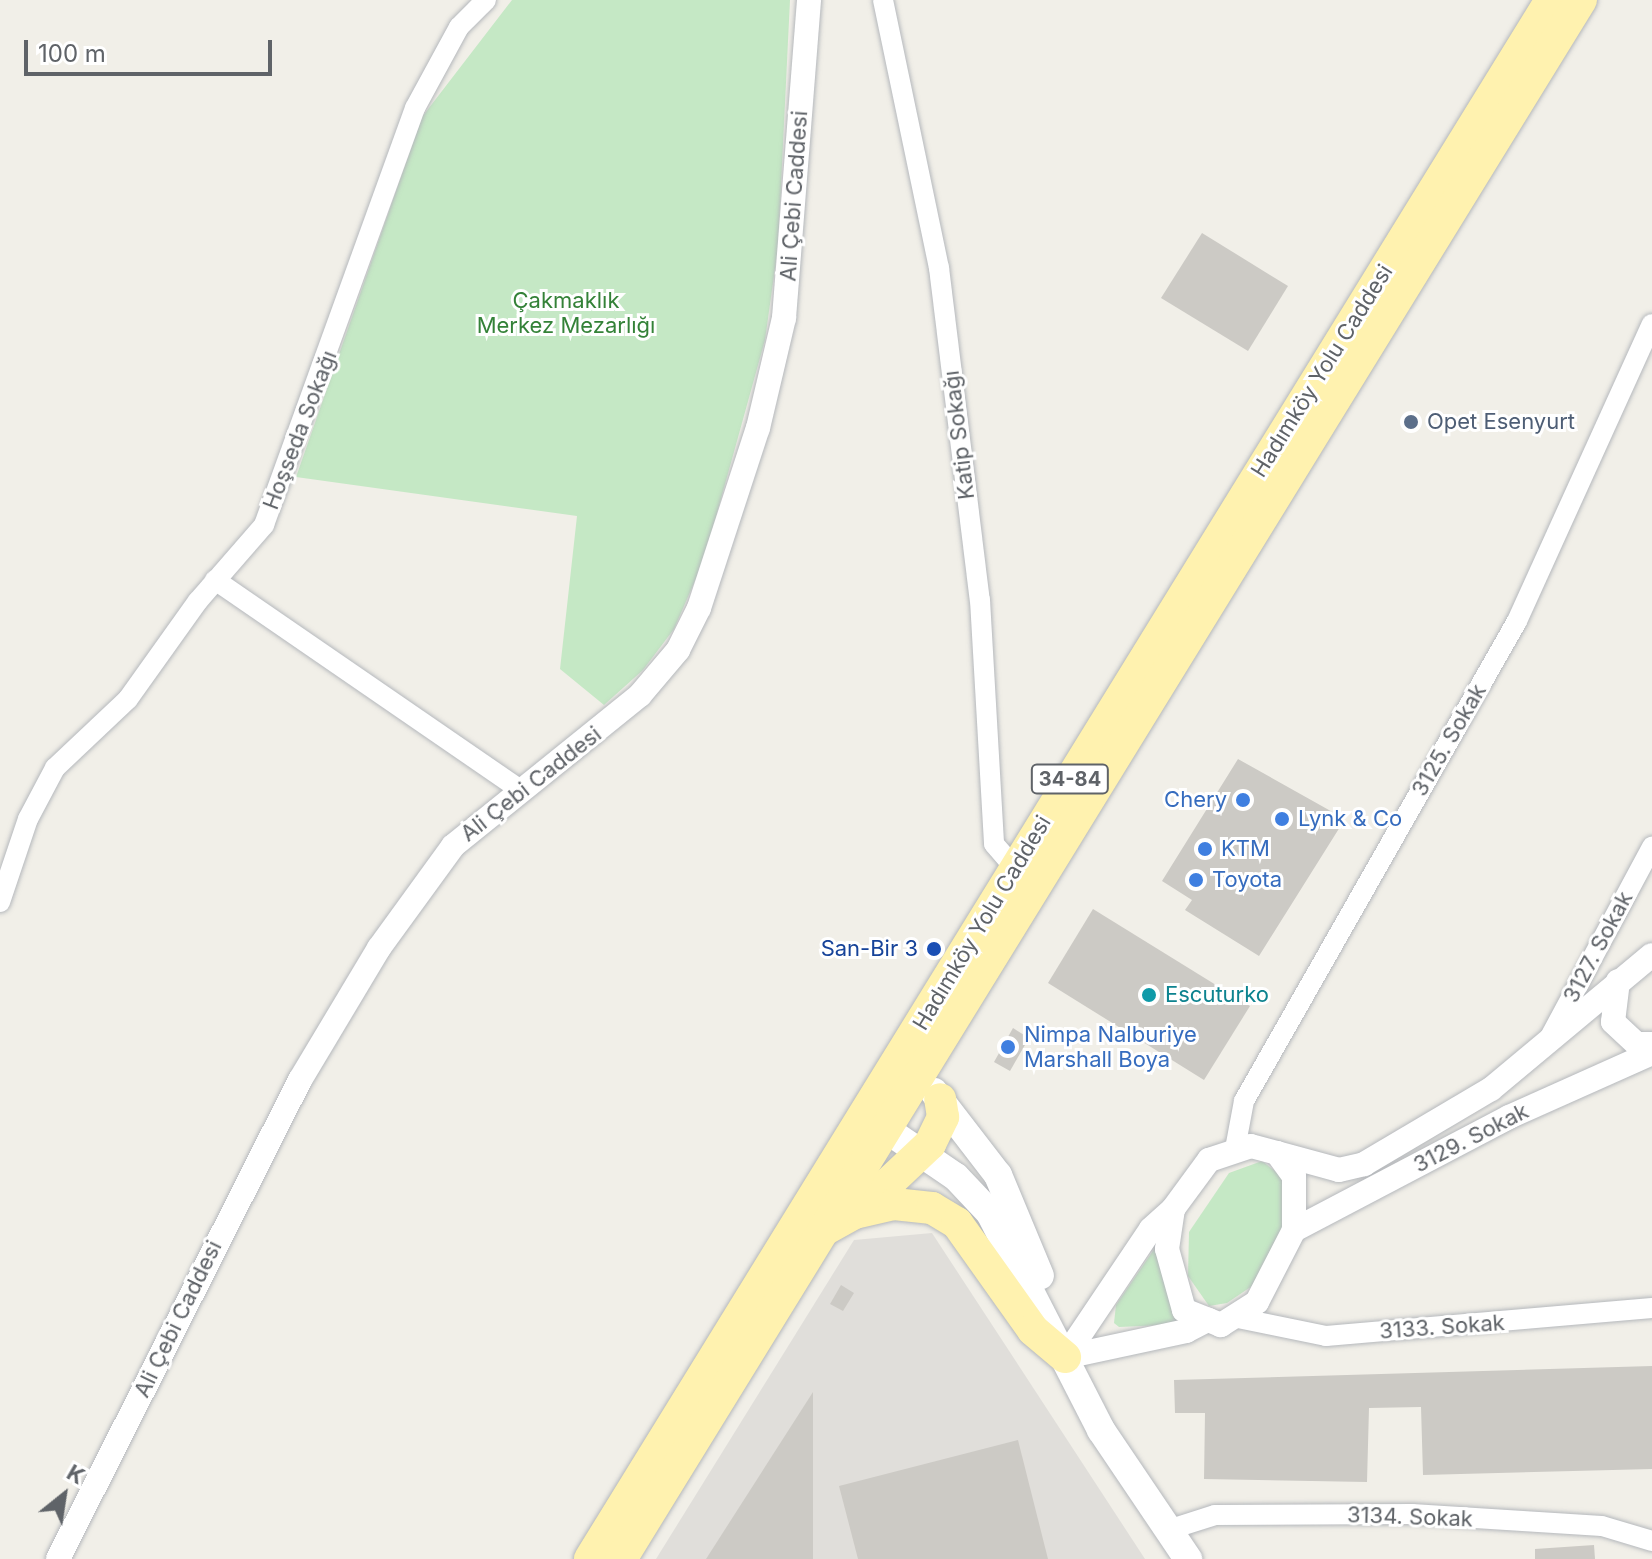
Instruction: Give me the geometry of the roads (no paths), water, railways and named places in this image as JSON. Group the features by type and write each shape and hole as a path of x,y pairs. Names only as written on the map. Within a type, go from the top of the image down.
{"main road":[{"name":"Hadımköy Yolu Caddesi","path":"621,1559 887,1130 1015,868 1551,0"},
{"name":"Hadımköy Yolu Caddesi","path":"590,1559 907,1086 1581,0"},
{"path":"824,1230 855,1213 920,1155 940,1127 907,1086"},
{"path":"907,1086 980,1147 1011,1202 1065,1357"},
{"path":"887,1130 956,1177 990,1213 1101,1430 1188,1559"},
{"path":"855,1213 915,1202 947,1216 972,1242 1033,1330 1065,1357"}],"street":[{"name":"Hoşseda Sokağı","path":"0,902 28,819 55,768 128,699 215,580 264,525 415,108 459,27 486,0"},
{"name":"Ali Çebi Caddesi","path":"58,1559 300,1080 371,961 453,846 640,695 678,650 699,608 758,428 784,318 809,0"},
{"name":"Katip Sokağı","path":"883,0 939,268 980,600 994,844 1015,868"},
{"name":"3125. Sokak","path":"1235,1149 1244,1101 1517,621 1652,324"},
{"path":"215,580 520,790"},
{"name":"3127. Sokak","path":"1544,1048 1652,847"},
{"path":"1065,1357 1151,1229 1173,1209 1209,1160 1251,1146 1339,1170 1364,1164 1491,1089 1652,955"},
{"path":"1618,981 1613,1022 1637,1044 1652,1044"},
{"name":"3129. Sokak","path":"1294,1230 1509,1117 1652,1053"},
{"path":"1173,1209 1167,1249 1172,1280 1184,1310 1221,1325 1257,1302 1294,1230 1294,1176 1277,1153"},
{"name":"3133. Sokak","path":"1233,1317 1326,1336 1652,1308"},
{"path":"1065,1357 1186,1331 1208,1320"},
{"name":"3134. Sokak","path":"1168,1530 1215,1515 1412,1514 1602,1526 1652,1541"}],"place":[{"name":"Opet Esenyurt","path":"1411,422"},
{"name":"Chery","path":"1243,800"},
{"name":"Lynk & Co","path":"1282,819"},
{"name":"KTM","path":"1205,849"},
{"name":"Toyota","path":"1196,880"},
{"name":"San-Bir 3","path":"934,949"},
{"name":"Escuturko","path":"1149,995"},
{"name":"Nimpa Nalburiye Marshall Boya","path":"1008,1047"}],"park label":[{"name":"Çakmaklık Merkez Mezarlığı","path":"566,312"}]}
